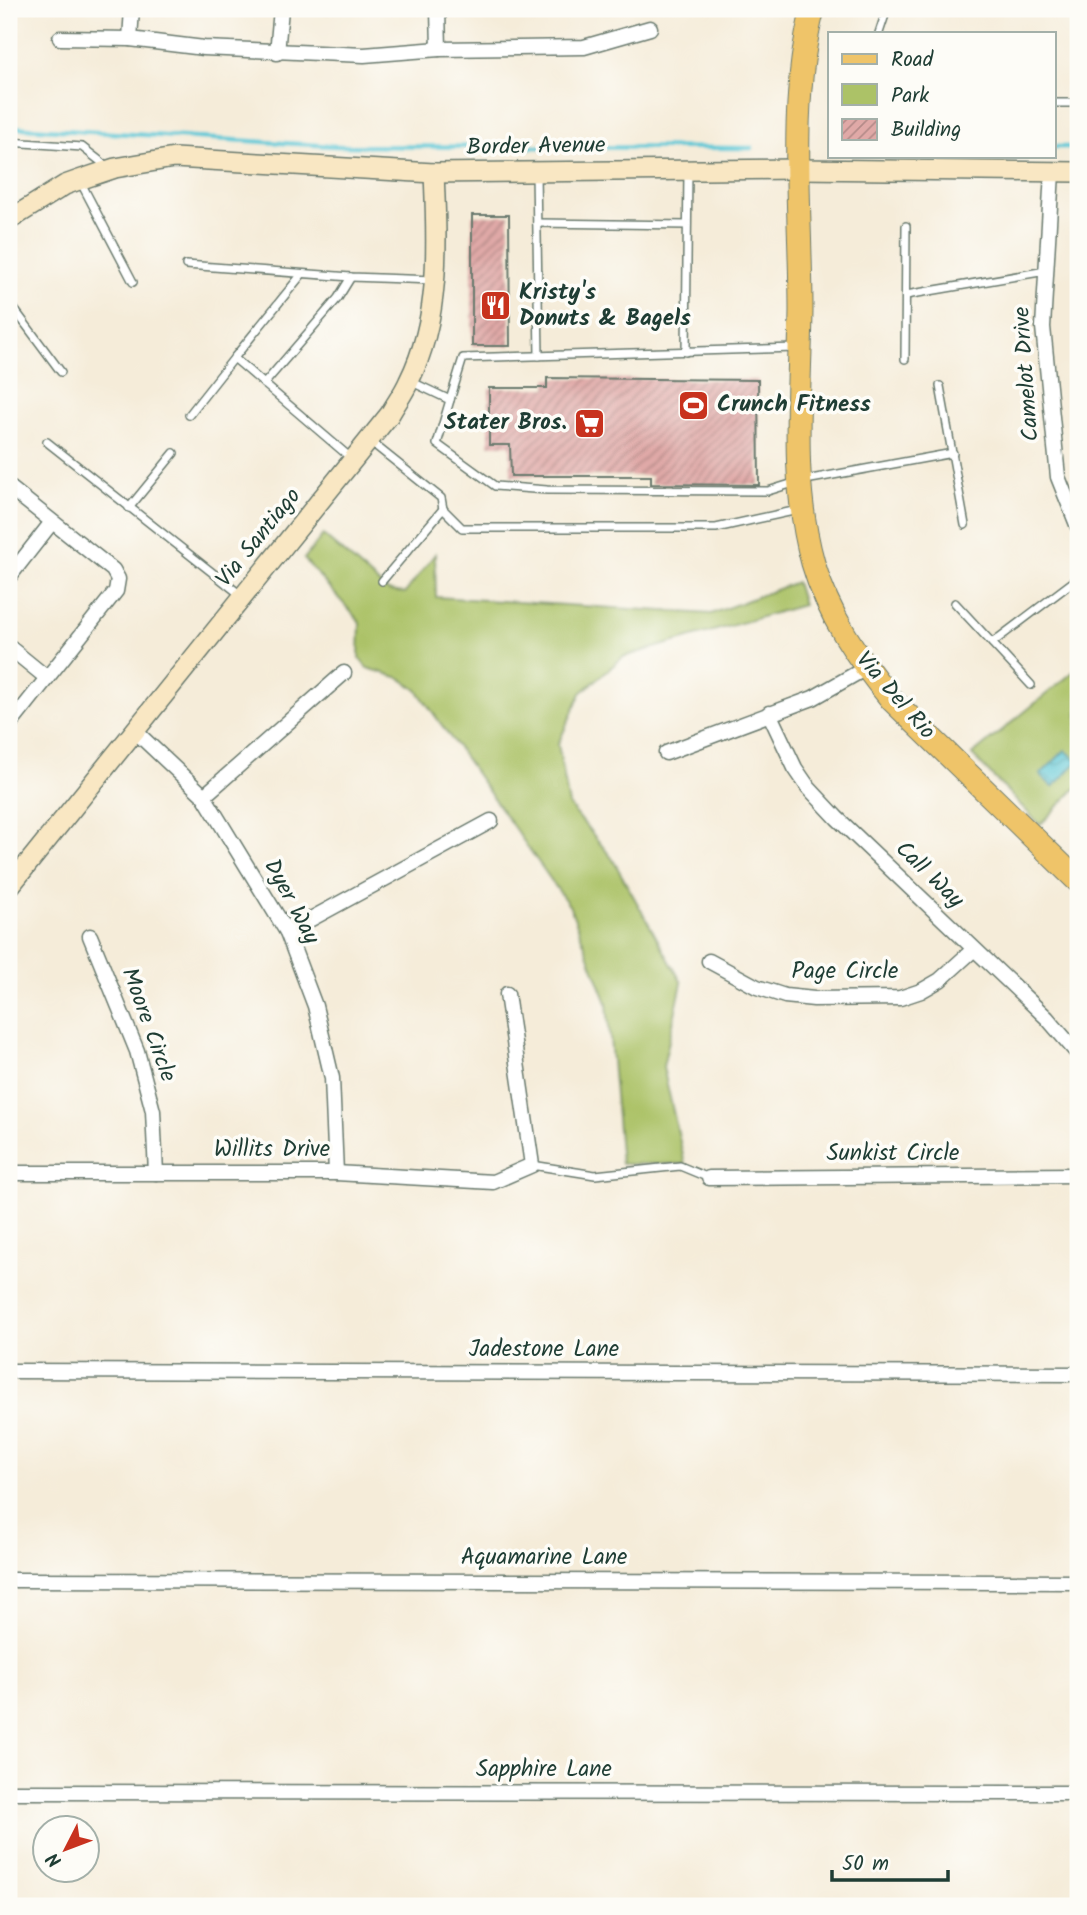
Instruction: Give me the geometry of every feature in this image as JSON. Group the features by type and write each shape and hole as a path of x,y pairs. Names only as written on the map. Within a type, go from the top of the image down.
{"main road":[{"name":"Via Del Rio","path":"813,9 804,56 798,169 800,481 802,509 814,565 823,592 842,631 866,668 892,700 1078,881"}],"street":[{"path":"130,39 132,9"},
{"path":"277,52 281,9"},
{"path":"438,9 439,49"},
{"path":"60,38 130,39 204,48 364,55 439,49 584,47 650,28"},
{"name":"Border Avenue","path":"9,220 65,185 111,169 174,158 434,173 798,169 1078,172"},
{"name":"Camelot Drive","path":"1052,172 1043,327 1058,477 1075,508 1078,527"},
{"name":"Via Santiago","path":"9,887 390,414 410,380 427,331 438,253 434,173"},
{"path":"9,487 113,569 118,579 116,591 9,726"},
{"path":"9,577 52,522"},
{"path":"9,647 47,678"},
{"path":"666,753 813,698 866,668"},
{"path":"204,796 344,673"},
{"name":"Call Way","path":"769,713 784,747 808,787 973,950 1047,1018 1078,1054"},
{"name":"Dyer Way","path":"135,731 204,796 287,932 315,1006 332,1078 336,1173"},
{"path":"287,932 491,821"},
{"name":"Moore Circle","path":"90,936 137,1051 153,1111 156,1173"},
{"name":"Page Circle","path":"709,961 757,987 785,996 814,999 901,998 940,979 973,950"},
{"path":"508,994 532,1165"},
{"name":"Willits Drive","path":"9,1173 336,1173 493,1182 532,1165"},
{"name":"Sunkist Circle","path":"709,1178 1078,1175"},
{"name":"Jadestone Lane","path":"9,1371 1078,1374"},
{"name":"Aquamarine Lane","path":"9,1580 1078,1582"},
{"name":"Sapphire Lane","path":"9,1792 1078,1793"}],"lane":[{"path":"879,32 887,9"},
{"path":"1056,103 1078,103"},
{"path":"9,142 82,147 111,169"},
{"path":"686,352 688,170"},
{"path":"536,172 539,356"},
{"path":"79,180 133,282"},
{"path":"537,223 687,225"},
{"path":"905,359 906,226"},
{"path":"186,265 435,280"},
{"path":"906,295 1046,271"},
{"path":"189,415 302,274"},
{"path":"264,384 338,298 351,277"},
{"path":"9,302 61,372"},
{"path":"800,348 463,358 437,444 495,486 599,491 768,491 800,481 953,453"},
{"path":"234,358 353,460"},
{"path":"410,380 450,400"},
{"path":"940,386 965,525"},
{"path":"369,440 441,498 443,509 462,528 716,528 802,509"},
{"path":"47,442 243,597"},
{"path":"129,508 174,453"},
{"path":"382,581 443,509"},
{"path":"992,643 1078,578"},
{"path":"956,603 1031,685"},
{"path":"532,1165 595,1175 680,1166 709,1178"}],"green space":[{"path":"323,535 388,591 405,593 435,554 436,597 711,614 796,582 803,605 623,657 581,693 558,744 569,805 612,858 682,983 663,1067 685,1164 621,1164 607,1003 570,907 417,690 400,678 367,668 359,658 360,622 304,559"},
{"path":"1078,668 1078,786 1040,825 972,755"}],"water":[{"path":"1065,750 1078,761 1053,787 1040,775"}],"building":[{"path":"472,215 509,215 510,346 472,346"},
{"path":"547,378 758,380 759,485 651,484 651,476 511,476 510,445 489,445 489,388 547,388"}],"waterway":[{"path":"9,127 335,146 751,148"},
{"path":"1056,147 1078,147"}],"place":[{"name":"Kristy's Donuts & Bagels","path":"496,306"},
{"name":"Crunch Fitness","path":"694,405"},
{"name":"Stater Bros.","path":"590,423"}]}
